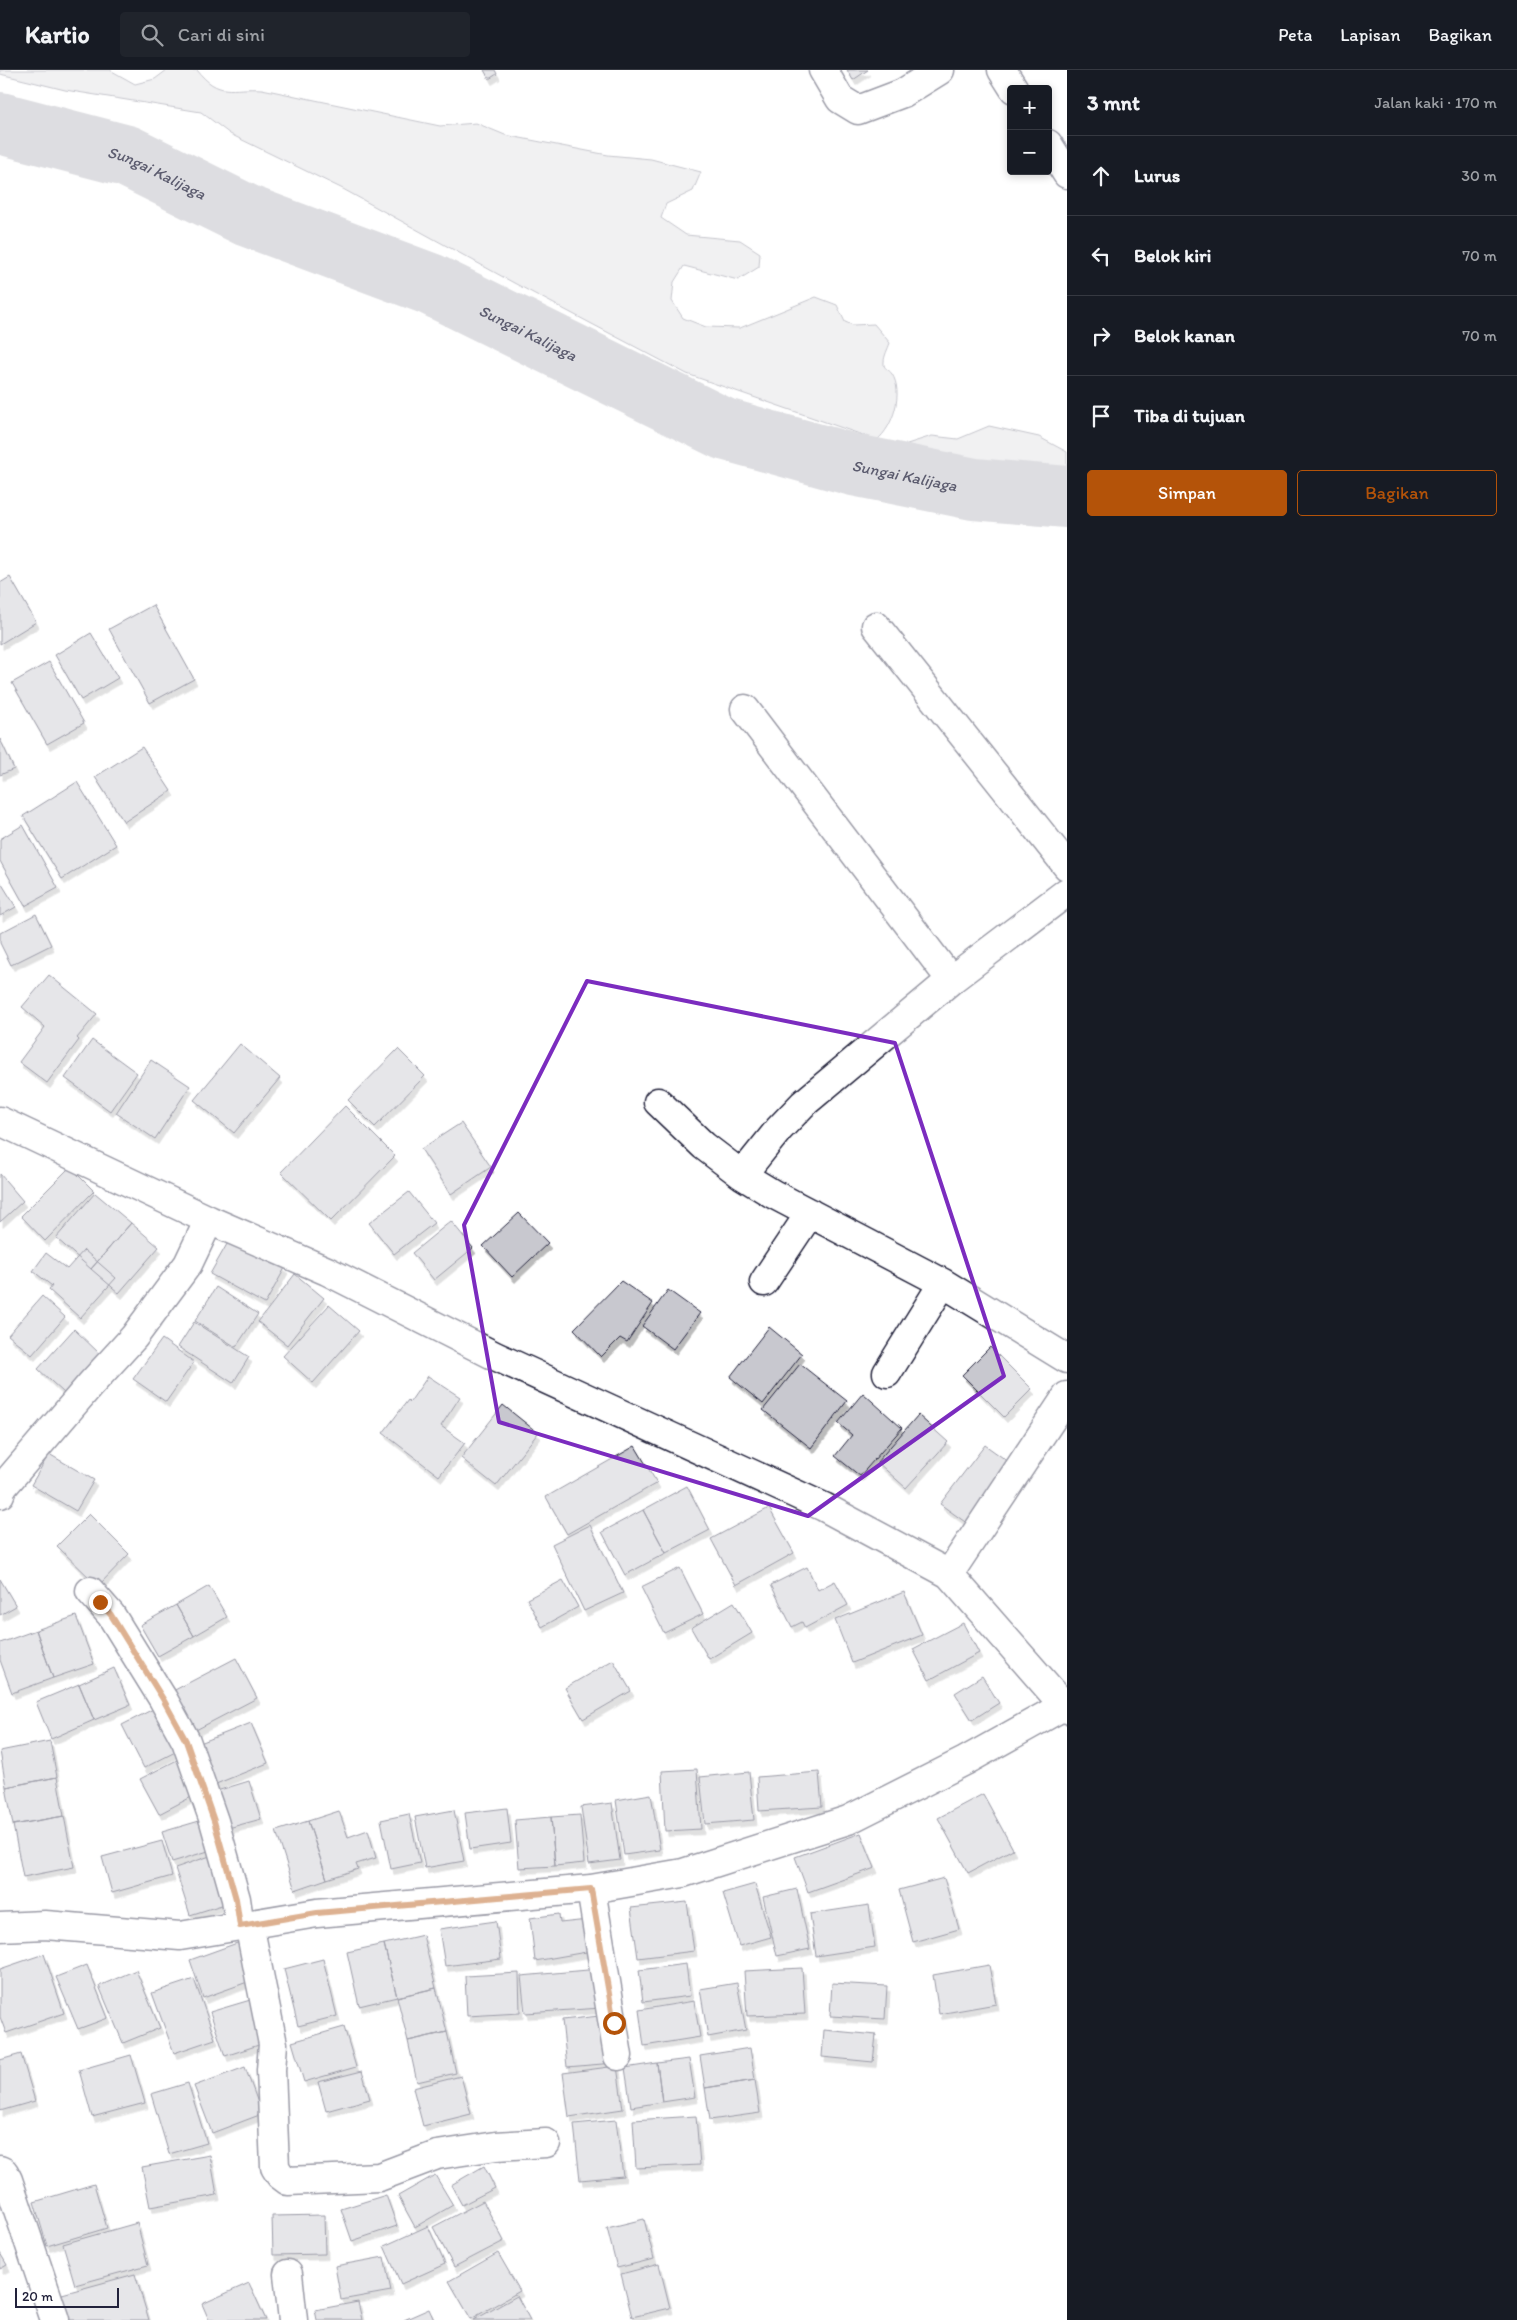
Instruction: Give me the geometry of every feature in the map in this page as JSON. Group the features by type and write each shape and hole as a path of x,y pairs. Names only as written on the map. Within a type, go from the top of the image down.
{"street":[{"path":"823,70 840,99 858,110 903,93 940,70"},
{"path":"1002,70 1011,85"},
{"path":"1052,150 1067,174"},
{"path":"876,626 1067,866"},
{"path":"744,709 951,980"},
{"path":"742,1175 778,1129 804,1104 951,980 1067,892"},
{"path":"658,1102 704,1146 742,1175 943,1283 1067,1358"},
{"path":"0,1121 209,1220 327,1271 495,1356 824,1507 949,1574 1066,1706 848,1820 683,1873 591,1889 317,1913 180,1936 45,1925 0,1927"},
{"path":"764,1282 810,1213"},
{"path":"0,1494 2,1488 90,1384 134,1337 188,1264 209,1220"},
{"path":"887,1373 943,1283"},
{"path":"949,1574 1067,1396"},
{"path":"90,1591 111,1615 163,1699 186,1741 214,1821 244,1925 273,2044 275,2167 280,2176 288,2181 379,2177 437,2155 496,2146 546,2143"},
{"path":"591,1889 618,2056"},
{"path":"0,2170 4,2172 8,2180 55,2320"},
{"path":"288,2274 293,2320"}],"highlighted area":[{"path":"587,981 895,1043 1004,1376 808,1516 499,1422 464,1225"}],"shaded area":[{"path":"0,70 110,70 135,84 155,79 167,70 197,70 205,79 219,88 262,89 440,126 476,123 505,135 608,155 651,159 701,172 693,191 666,204 661,218 686,235 740,240 760,253 759,267 738,280 684,266 674,282 672,301 683,318 706,327 740,328 816,297 837,305 845,322 853,325 874,324 890,343 884,364 885,368 892,374 897,390 897,400 892,418 888,427 877,440 687,374 514,283 343,189 230,134 201,112 65,90 0,74"},
{"path":"989,426 1039,437 1067,452 1067,476 1044,475 904,445 932,436 958,439"}],"building":[{"path":"484,70 495,70 497,74 489,79"},
{"path":"847,70 868,70 853,80"},
{"path":"10,577 36,622 0,644 0,583"},
{"path":"153,605 194,679 150,703 109,629"},
{"path":"91,633 118,678 81,700 55,655"},
{"path":"49,662 84,723 47,744 12,683"},
{"path":"0,739 14,769 0,775"},
{"path":"142,747 171,791 124,822 95,777"},
{"path":"77,782 116,845 62,879 23,816"},
{"path":"23,825 58,888 25,906 0,861 0,839"},
{"path":"0,881 16,907 0,916"},
{"path":"36,914 51,945 11,965 0,943 0,933"},
{"path":"49,975 97,1014 77,1038 79,1040 47,1083 19,1062 45,1027 22,1007"},
{"path":"92,1040 137,1073 110,1111 65,1078"},
{"path":"240,1044 280,1078 234,1133 194,1100"},
{"path":"398,1049 425,1076 375,1127 348,1100"},
{"path":"151,1060 190,1086 155,1139 116,1113"},
{"path":"345,1106 395,1156 331,1221 281,1172"},
{"path":"461,1123 491,1167 451,1194 421,1149"},
{"path":"70,1167 94,1191 45,1241 21,1216"},
{"path":"0,1174 23,1201 0,1222"},
{"path":"409,1192 434,1223 394,1254 369,1223"},
{"path":"95,1193 131,1223 91,1269 56,1238"},
{"path":"519,1213 548,1243 512,1277 483,1246"},
{"path":"451,1221 473,1248 434,1280 412,1253"},
{"path":"131,1223 159,1247 119,1293 91,1269"},
{"path":"231,1237 285,1268 265,1304 210,1274"},
{"path":"84,1250 116,1278 80,1318 49,1290 52,1286 33,1271 46,1253 67,1269"},
{"path":"295,1274 324,1298 287,1345 258,1322"},
{"path":"621,1281 653,1303 627,1342 620,1338 601,1357 574,1329"},
{"path":"216,1287 258,1314 236,1347 195,1321"},
{"path":"668,1290 700,1313 673,1349 642,1326"},
{"path":"42,1296 65,1317 32,1355 8,1335"},
{"path":"329,1305 359,1331 313,1383 283,1356"},
{"path":"194,1322 249,1357 233,1383 178,1347"},
{"path":"769,1327 802,1354 763,1404 730,1377"},
{"path":"74,1329 100,1354 64,1393 38,1369"},
{"path":"162,1339 194,1362 166,1402 133,1379"},
{"path":"990,1347 1032,1389 1004,1417 962,1375"},
{"path":"800,1364 847,1401 811,1448 763,1410"},
{"path":"428,1376 460,1397 441,1426 465,1443 439,1476 383,1433 408,1400 410,1402"},
{"path":"863,1393 902,1428 860,1476 835,1456 852,1435 838,1423"},
{"path":"503,1405 538,1433 496,1486 461,1458"},
{"path":"918,1415 948,1442 906,1488 877,1462"},
{"path":"985,1445 1013,1465 968,1524 940,1504"},
{"path":"635,1446 657,1483 567,1534 546,1497"},
{"path":"49,1454 94,1480 76,1511 31,1485"},
{"path":"687,1486 710,1530 666,1553 643,1510"},
{"path":"769,1508 794,1553 736,1585 711,1539"},
{"path":"643,1510 666,1553 625,1575 602,1532"},
{"path":"89,1514 129,1554 98,1586 57,1546"},
{"path":"590,1525 623,1593 584,1611 552,1544"},
{"path":"807,1567 818,1590 835,1581 848,1605 805,1628 802,1622 792,1627 771,1585"},
{"path":"680,1568 703,1614 664,1633 641,1587"},
{"path":"0,1579 16,1606 0,1615"},
{"path":"563,1580 578,1607 542,1627 527,1599"},
{"path":"209,1586 227,1617 194,1636 176,1605"},
{"path":"904,1592 922,1635 852,1663 835,1620"},
{"path":"734,1602 752,1633 709,1659 691,1628"},
{"path":"176,1605 194,1636 158,1656 140,1625"},
{"path":"76,1616 94,1664 53,1678 36,1630"},
{"path":"963,1623 979,1653 929,1680 913,1649"},
{"path":"36,1630 53,1678 12,1693 0,1660 0,1643"},
{"path":"236,1658 257,1698 192,1732 171,1692"},
{"path":"613,1660 631,1691 583,1719 565,1688"},
{"path":"114,1668 130,1705 94,1720 79,1684"},
{"path":"982,1676 999,1703 972,1720 955,1693"},
{"path":"79,1684 94,1720 51,1739 36,1702"},
{"path":"161,1705 183,1748 144,1768 122,1725"},
{"path":"251,1723 268,1763 211,1786 195,1745"},
{"path":"50,1741 57,1777 6,1787 0,1751"},
{"path":"179,1759 197,1794 159,1814 140,1779"},
{"path":"697,1769 701,1829 665,1831 662,1771"},
{"path":"749,1772 754,1820 705,1824 700,1777"},
{"path":"819,1772 822,1807 759,1811 757,1777"},
{"path":"57,1777 64,1816 13,1825 6,1787"},
{"path":"249,1781 261,1819 221,1830 210,1793"},
{"path":"651,1794 660,1850 624,1855 616,1800"},
{"path":"983,1794 1013,1849 968,1873 938,1818"},
{"path":"612,1803 620,1860 589,1864 581,1807"},
{"path":"507,1808 511,1843 470,1849 465,1813"},
{"path":"454,1810 464,1861 425,1868 415,1817"},
{"path":"339,1811 348,1837 368,1830 376,1858 356,1864 358,1869 327,1879 308,1821"},
{"path":"409,1814 420,1863 391,1869 381,1820"},
{"path":"580,1815 584,1863 555,1866 551,1817"},
{"path":"64,1816 74,1867 23,1877 13,1825"},
{"path":"551,1817 555,1866 519,1868 515,1820"},
{"path":"206,1819 215,1849 172,1862 162,1832"},
{"path":"308,1821 327,1879 295,1890 276,1831"},
{"path":"861,1833 875,1868 808,1892 795,1857"},
{"path":"162,1841 172,1876 112,1893 102,1857"},
{"path":"213,1855 228,1903 190,1915 175,1868"},
{"path":"944,1878 959,1929 913,1942 899,1890"},
{"path":"755,1884 771,1937 739,1946 723,1893"},
{"path":"797,1889 810,1949 777,1956 763,1897"},
{"path":"687,1902 694,1951 638,1958 631,1908"},
{"path":"869,1905 875,1947 816,1956 810,1914"},
{"path":"559,1914 560,1923 588,1920 592,1951 535,1961 530,1918"},
{"path":"496,1921 501,1959 445,1966 439,1929"},
{"path":"423,1935 436,1988 397,1997 384,1944"},
{"path":"240,1942 253,1980 203,1998 190,1960"},
{"path":"384,1944 397,1997 359,2006 347,1952"},
{"path":"44,1954 64,2013 6,2033 0,2017 0,1969"},
{"path":"323,1959 337,2016 298,2026 284,1969"},
{"path":"686,1964 690,1996 643,2002 639,1970"},
{"path":"87,1965 108,2018 78,2029 56,1977"},
{"path":"989,1965 996,2004 939,2014 933,1975"},
{"path":"802,1968 805,2014 747,2016 744,1971"},
{"path":"599,1969 602,2008 525,2013 521,1976"},
{"path":"136,1970 160,2028 123,2043 99,1986"},
{"path":"519,1973 520,2013 467,2016 465,1976"},
{"path":"194,1979 215,2039 174,2053 152,1993"},
{"path":"737,1983 746,2030 708,2037 700,1989"},
{"path":"832,1983 887,1986 885,2019 830,2016"},
{"path":"436,1988 447,2032 408,2041 397,1997"},
{"path":"257,1998 271,2041 225,2056 210,2012"},
{"path":"694,2001 700,2037 644,2046 639,2010"},
{"path":"609,2015 614,2063 567,2067 562,2020"},
{"path":"344,2027 356,2067 304,2082 292,2042"},
{"path":"824,2030 876,2035 873,2062 822,2057"},
{"path":"447,2032 456,2073 417,2082 408,2041"},
{"path":"750,2048 755,2080 705,2088 700,2056"},
{"path":"21,2054 35,2101 0,2111 0,2060"},
{"path":"131,2055 145,2103 92,2117 79,2070"},
{"path":"689,2059 695,2097 662,2102 657,2063"},
{"path":"657,2063 662,2102 631,2107 625,2068"},
{"path":"617,2066 623,2109 569,2117 563,2073"},
{"path":"245,2067 262,2114 212,2133 194,2086"},
{"path":"362,2071 370,2099 326,2111 318,2082"},
{"path":"461,2076 471,2114 423,2126 413,2088"},
{"path":"755,2080 760,2113 710,2120 705,2088"},
{"path":"188,2083 207,2143 169,2154 151,2094"},
{"path":"696,2116 700,2165 636,2168 633,2120"},
{"path":"616,2120 623,2176 580,2180 574,2124"},
{"path":"210,2155 217,2195 150,2207 142,2167"},
{"path":"484,2166 495,2188 462,2205 451,2185"},
{"path":"435,2175 453,2205 415,2227 398,2196"},
{"path":"94,2184 107,2228 47,2246 34,2202"},
{"path":"386,2195 397,2226 352,2241 341,2209"},
{"path":"483,2201 504,2241 454,2267 433,2227"},
{"path":"324,2215 325,2254 273,2255 272,2216"},
{"path":"644,2219 654,2259 617,2268 607,2228"},
{"path":"137,2223 148,2265 75,2285 63,2244"},
{"path":"428,2226 445,2264 401,2284 384,2246"},
{"path":"0,2253 7,2265 0,2269"},
{"path":"498,2253 520,2291 471,2319 449,2281"},
{"path":"384,2257 391,2291 341,2300 335,2266"},
{"path":"659,2264 670,2308 632,2317 621,2274"},
{"path":"135,2274 149,2320 69,2320 62,2294"},
{"path":"249,2283 266,2320 209,2320 202,2304"},
{"path":"517,2296 530,2320 474,2320"},
{"path":"358,2302 362,2320 317,2320 315,2310"},
{"path":"429,2309 434,2320 404,2320"}],"waterway":[{"name":"Sungai Kalijaga","path":"0,123 127,156 248,216 430,284 724,429 854,465 974,489 1067,497"}],"route":[{"path":"100,1602 111,1615 163,1699 186,1741 214,1821 236,1899 240,1926 317,1913 591,1889 614,2023"}]}
